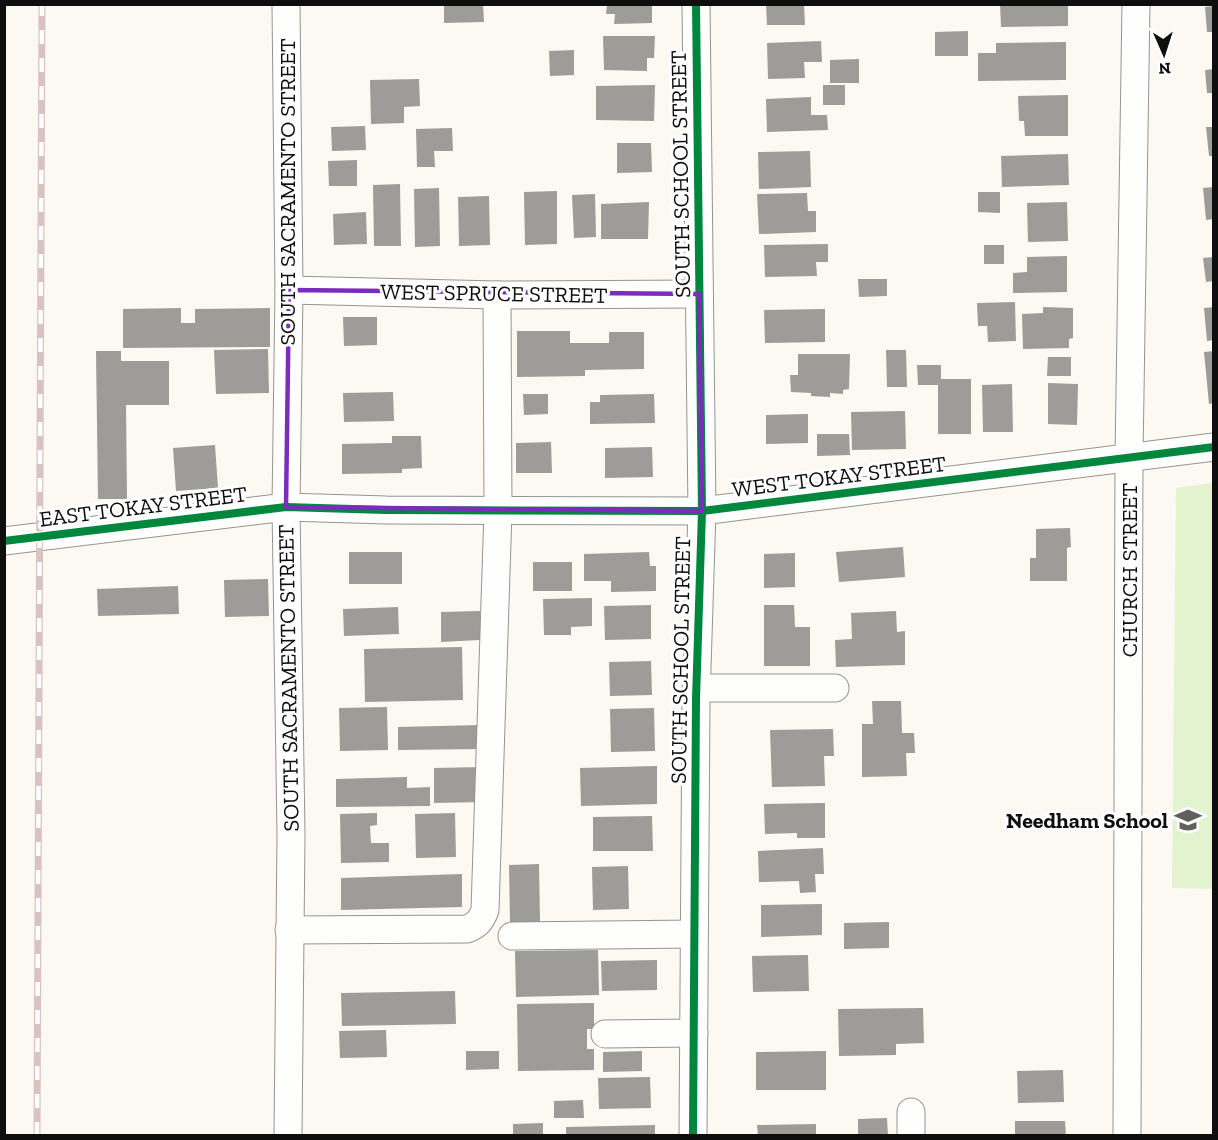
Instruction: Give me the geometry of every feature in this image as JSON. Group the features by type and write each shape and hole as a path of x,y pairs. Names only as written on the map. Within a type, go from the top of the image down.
{"street":[{"name":"SOUTH SACRAMENTO STREET","path":"286,4 289,290 286,507 291,834 288,1136"},
{"name":"SOUTH SCHOOL STREET","path":"693,1136 696,688 702,511 696,4"},
{"name":"CHURCH STREET","path":"1127,1136 1129,457 1136,4"},
{"name":"WEST SPRUCE STREET","path":"289,290 497,295 699,294"},
{"path":"289,930 467,929 475,926 481,920 485,910 498,511 497,295"},
{"name":"WEST TOKAY STREET","path":"286,507 498,511 702,511 1214,447"},
{"name":"EAST TOKAY STREET","path":"4,541 286,507"},
{"path":"696,688 835,688"},
{"path":"512,936 694,934"},
{"path":"605,1034 694,1033"}],"highlighted area":[{"path":"289,290 699,294 702,511 286,507"}],"green space":[{"path":"1213,483 1213,889 1172,888 1176,488"}],"building":[{"path":"444,4 483,4 484,22 444,23"},
{"path":"766,4 804,4 805,25 767,25"},
{"path":"1000,4 1068,4 1068,26 1001,27"},
{"path":"607,5 652,5 652,23 614,24 615,14 606,14"},
{"path":"1214,6 1214,32 1207,32 1205,7"},
{"path":"968,31 968,56 935,56 935,32"},
{"path":"603,36 655,36 654,58 647,58 647,71 604,70"},
{"path":"821,41 822,62 804,62 805,78 768,79 767,43"},
{"path":"1066,42 1066,80 978,81 978,53 996,53 996,43"},
{"path":"574,50 574,75 550,76 549,51"},
{"path":"859,59 859,83 830,83 830,60"},
{"path":"1214,69 1214,93 1207,93 1205,70"},
{"path":"419,79 420,106 404,107 404,123 371,124 370,80"},
{"path":"655,85 654,121 596,120 596,86"},
{"path":"823,85 845,85 845,105 823,105"},
{"path":"1068,95 1068,136 1025,136 1024,121 1019,121 1018,96"},
{"path":"811,97 811,115 827,115 828,130 767,132 766,99"},
{"path":"365,126 366,150 332,151 331,127"},
{"path":"1206,127 1214,127 1214,156 1209,156"},
{"path":"452,128 453,151 434,151 435,167 417,167 416,129"},
{"path":"617,143 651,143 652,172 617,173"},
{"path":"810,151 811,187 759,189 758,152"},
{"path":"1068,154 1069,185 1002,187 1001,156"},
{"path":"357,160 357,186 329,186 328,161"},
{"path":"400,184 401,246 374,246 373,185"},
{"path":"1214,187 1214,219 1206,220 1203,188"},
{"path":"439,188 440,246 415,247 414,189"},
{"path":"557,191 557,244 525,245 524,192"},
{"path":"978,192 1000,192 1000,213 978,212"},
{"path":"807,193 808,211 816,211 816,232 759,234 757,194"},
{"path":"595,194 596,237 574,238 572,195"},
{"path":"489,196 490,245 459,246 458,197"},
{"path":"649,202 648,239 601,239 601,204"},
{"path":"1067,202 1068,241 1028,242 1027,203"},
{"path":"366,212 367,244 334,245 333,214"},
{"path":"828,244 828,262 816,262 817,276 765,277 764,245"},
{"path":"984,245 1004,245 1004,264 984,264"},
{"path":"1067,256 1067,292 1013,293 1013,273 1027,272 1027,257"},
{"path":"1214,257 1214,281 1206,282 1203,258"},
{"path":"858,279 887,279 887,296 859,297"},
{"path":"1015,302 1016,341 988,342 987,326 978,326 977,303"},
{"path":"1043,307 1073,308 1073,338 1069,339 1069,348 1023,349 1022,314 1043,313"},
{"path":"1214,307 1214,340 1207,341 1204,308"},
{"path":"181,308 181,323 195,323 195,309 270,308 270,347 123,348 123,309"},
{"path":"825,309 825,342 765,343 764,310"},
{"path":"343,317 377,317 377,345 344,346"},
{"path":"517,331 570,331 570,343 609,343 609,332 644,332 644,369 585,370 585,376 517,377"},
{"path":"268,349 269,393 216,394 214,350"},
{"path":"886,350 906,350 907,387 887,387"},
{"path":"96,351 121,351 121,361 169,361 169,405 126,405 127,499 98,499"},
{"path":"1214,351 1214,403 1209,404 1204,352"},
{"path":"798,354 850,354 849,389 843,390 843,394 830,393 830,397 791,392 790,375 798,375"},
{"path":"1048,357 1071,357 1071,376 1047,376"},
{"path":"917,365 941,365 941,379 971,379 971,434 938,434 938,385 918,385"},
{"path":"1048,383 1078,384 1077,425 1048,424"},
{"path":"1012,384 1013,432 983,432 982,385"},
{"path":"393,392 394,421 344,422 343,393"},
{"path":"523,394 548,394 548,414 524,415"},
{"path":"654,394 655,423 590,424 590,402 600,402 600,395"},
{"path":"905,411 906,449 852,450 851,412"},
{"path":"808,414 808,443 766,444 766,415"},
{"path":"817,434 849,434 850,455 817,456"},
{"path":"392,436 421,436 422,468 402,469 402,473 342,474 342,444 392,443"},
{"path":"551,442 552,473 516,473 516,443"},
{"path":"215,445 218,488 176,491 173,448"},
{"path":"652,447 653,477 605,478 605,448"},
{"path":"1070,528 1071,547 1067,548 1067,581 1030,581 1030,558 1036,558 1036,529"},
{"path":"903,547 905,577 839,582 836,552"},
{"path":"349,552 402,552 402,584 349,584"},
{"path":"649,552 650,566 656,566 656,591 611,592 611,581 584,581 584,554"},
{"path":"795,553 795,587 764,588 764,554"},
{"path":"533,562 572,562 572,591 533,591"},
{"path":"268,579 269,616 225,617 224,580"},
{"path":"178,586 179,614 98,616 97,589"},
{"path":"592,598 592,626 571,627 571,635 544,635 543,599"},
{"path":"651,605 651,639 605,640 604,606"},
{"path":"764,605 794,605 795,627 810,627 810,666 764,666"},
{"path":"398,607 399,634 344,636 343,609"},
{"path":"480,611 480,640 441,642 441,612"},
{"path":"896,611 897,632 905,631 905,665 836,667 835,640 852,639 851,613"},
{"path":"462,647 463,700 365,702 364,649"},
{"path":"651,661 652,695 610,696 609,662"},
{"path":"872,701 901,701 902,733 914,733 915,753 906,753 907,776 862,777 862,724 873,724"},
{"path":"387,707 388,750 340,751 339,708"},
{"path":"654,708 655,751 611,752 610,709"},
{"path":"481,725 482,749 398,750 398,727"},
{"path":"833,729 834,756 824,756 825,786 772,787 770,730"},
{"path":"657,766 657,804 581,806 580,768"},
{"path":"483,767 484,802 434,803 434,768"},
{"path":"407,777 407,788 430,787 430,806 336,807 336,779"},
{"path":"825,803 825,838 797,838 797,833 765,834 764,804"},
{"path":"377,813 377,825 370,826 371,843 389,843 389,862 341,863 340,814"},
{"path":"455,813 456,857 416,858 415,814"},
{"path":"652,816 653,851 593,851 593,817"},
{"path":"823,848 824,874 815,874 816,892 800,893 799,881 759,882 758,851"},
{"path":"539,864 540,922 510,923 509,865"},
{"path":"628,866 629,909 593,910 592,867"},
{"path":"462,874 462,907 341,910 341,878"},
{"path":"822,904 822,935 761,937 761,905"},
{"path":"889,922 889,948 844,949 844,923"},
{"path":"598,950 599,995 516,997 515,951"},
{"path":"808,955 809,991 753,992 752,956"},
{"path":"657,960 657,990 602,991 601,961"},
{"path":"455,991 456,1024 342,1026 341,993"},
{"path":"594,1003 594,1029 587,1029 587,1049 594,1049 594,1070 518,1071 517,1004"},
{"path":"923,1008 924,1043 896,1044 896,1055 839,1056 838,1009"},
{"path":"386,1030 387,1057 340,1058 339,1031"},
{"path":"466,1051 499,1051 499,1069 466,1070"},
{"path":"642,1051 642,1071 603,1072 603,1052"},
{"path":"826,1051 826,1090 756,1090 756,1052"},
{"path":"1063,1070 1064,1102 1018,1103 1017,1071"},
{"path":"650,1077 651,1108 599,1109 598,1078"},
{"path":"583,1100 584,1118 554,1118 554,1101"},
{"path":"887,1118 888,1136 858,1136 858,1119"},
{"path":"1015,1121 1065,1121 1066,1136 1015,1136"},
{"path":"543,1123 543,1136 513,1136 513,1124"},
{"path":"816,1124 816,1136 758,1136 757,1125"},
{"path":"655,1125 655,1136 566,1136 566,1127"}],"railway":[{"path":"37,1136 42,4"}],"cycle path":[{"path":"693,1136 696,699 702,511 696,4"},
{"path":"4,541 286,507 386,510 702,511 1214,447"}],"place":[{"name":"Needham School","path":"1188,820"}]}
